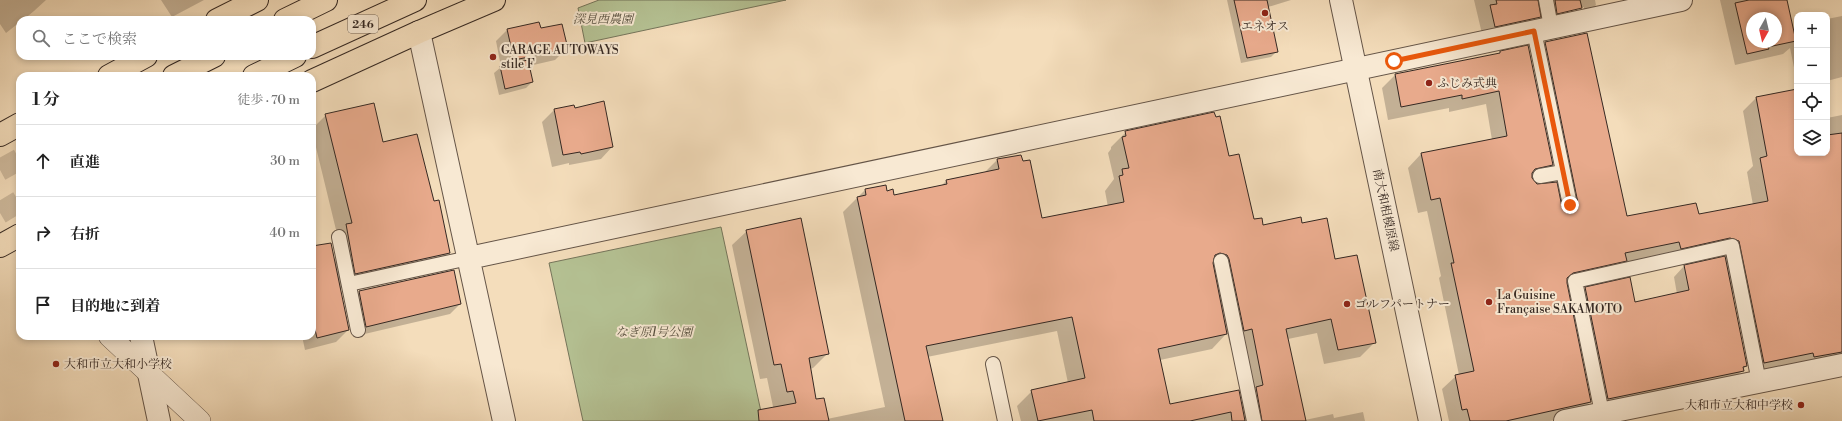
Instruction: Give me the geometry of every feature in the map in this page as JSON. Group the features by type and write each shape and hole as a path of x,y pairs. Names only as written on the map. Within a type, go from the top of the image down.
{"highway":[{"path":"225,16 257,0"},
{"path":"293,16 326,0"},
{"name":"246","path":"316,45 415,0"},
{"path":"316,79 419,32 494,0"},
{"path":"116,72 139,60"},
{"path":"182,72 206,60"},
{"path":"262,72 287,60"},
{"path":"0,135 16,126"},
{"path":"0,246 16,237"}],"street":[{"name":"南大和相模原線","path":"1341,0 1430,421"},
{"path":"469,258 1681,0"},
{"path":"419,32 504,421"},
{"path":"113,340 200,421"},
{"path":"142,340 159,421"},
{"path":"1565,421 1842,365"}],"lane":[{"path":"1546,0 1543,29 1563,172 1570,205"},
{"path":"1540,176 1563,172"},
{"path":"339,237 358,330"},
{"path":"1602,413 1575,281 1732,246 1759,382"},
{"path":"349,284 469,258"},
{"path":"1221,261 1254,421"},
{"path":"993,364 1005,421"}],"green space":[{"name":"深見西農園","path":"599,0 786,0 585,43 578,8"},
{"name":"なぎ原1号公園","path":"721,227 763,421 583,421 549,263"}],"building":[{"path":"1234,0 1267,0 1278,52 1247,58"},
{"path":"1496,0 1538,0 1541,17 1495,27 1490,5 1497,4"},
{"path":"1555,0 1580,0 1582,8 1557,14"},
{"path":"1749,0 1787,0 1794,32 1794,41 1782,44 1782,12 1746,12 1746,48 1769,49 1747,54 1735,3"},
{"path":"539,22 541,28 562,24 568,49 514,60 507,29"},
{"path":"1587,33 1627,216 1696,203 1699,214 1768,201 1760,158 1767,156 1756,97 1794,90 1794,156 1830,156 1830,135 1842,133 1842,352 1814,357 1813,353 1764,363 1739,241 1730,238 1681,249 1679,242 1625,253 1627,261 1573,273 1567,278 1591,402 1506,421 1470,421 1467,409 1462,410 1455,375 1474,371 1451,263 1454,263 1440,198 1431,200 1421,153 1507,136 1499,91 1462,99 1462,95 1401,107 1395,74 1500,53 1500,51 1528,45 1553,165 1535,169 1532,173 1532,178 1537,184 1557,182 1562,207 1567,213 1572,213 1578,208 1578,203 1545,42"},
{"path":"528,60 533,82 505,89 500,66"},
{"path":"604,101 613,147 581,154 580,152 563,155 554,109 574,105 575,108"},
{"path":"374,103 383,142 417,134 434,201 439,200 450,253 355,274 346,224 352,223 325,114"},
{"path":"1214,112 1216,117 1220,116 1229,156 1239,154 1254,219 1262,218 1263,225 1301,217 1302,223 1327,218 1335,259 1357,255 1376,343 1338,350 1331,319 1286,329 1306,421 1262,421 1256,387 1263,385 1252,329 1244,331 1229,259 1227,255 1220,253 1215,255 1213,263 1227,334 1158,349 1170,404 1239,390 1245,421 1232,421 1231,412 1190,421 1094,421 1092,410 1038,421 1031,390 1085,378 1072,317 926,346 943,421 905,421 857,197 866,195 865,189 886,185 887,191 893,189 894,195 947,184 946,180 999,169 997,159 1021,155 1023,161 1030,160 1042,218 1124,202 1119,176 1123,175 1122,169 1129,168 1122,137 1126,136 1125,131"},
{"path":"801,218 829,354 809,358 816,399 824,398 829,421 759,421 758,410 796,403 793,391 787,392 781,364 774,365 746,230"},
{"path":"331,243 349,330 317,338 316,334 316,245"},
{"path":"1725,256 1747,366 1743,367 1744,371 1608,399 1585,287 1630,277 1635,302 1689,290 1684,265"},
{"path":"454,270 461,304 366,327 359,291"}],"tunnel":[{"path":"0,170 16,161"},
{"path":"0,213 16,203"}],"place":[{"name":"エネオス","path":"1265,13"},
{"name":"GARAGE AUTOWAYS stile F","path":"493,57"},
{"name":"ふじみ式典","path":"1429,83"},
{"name":"La Guisine Française SAKAMOTO","path":"1489,302"},
{"name":"ゴルフパートナー","path":"1347,304"},
{"name":"大和市立大和小学校","path":"56,364"},
{"name":"大和市立大和中学校","path":"1801,405"}],"route":[{"path":"1394,61 1534,31 1570,205"}]}
